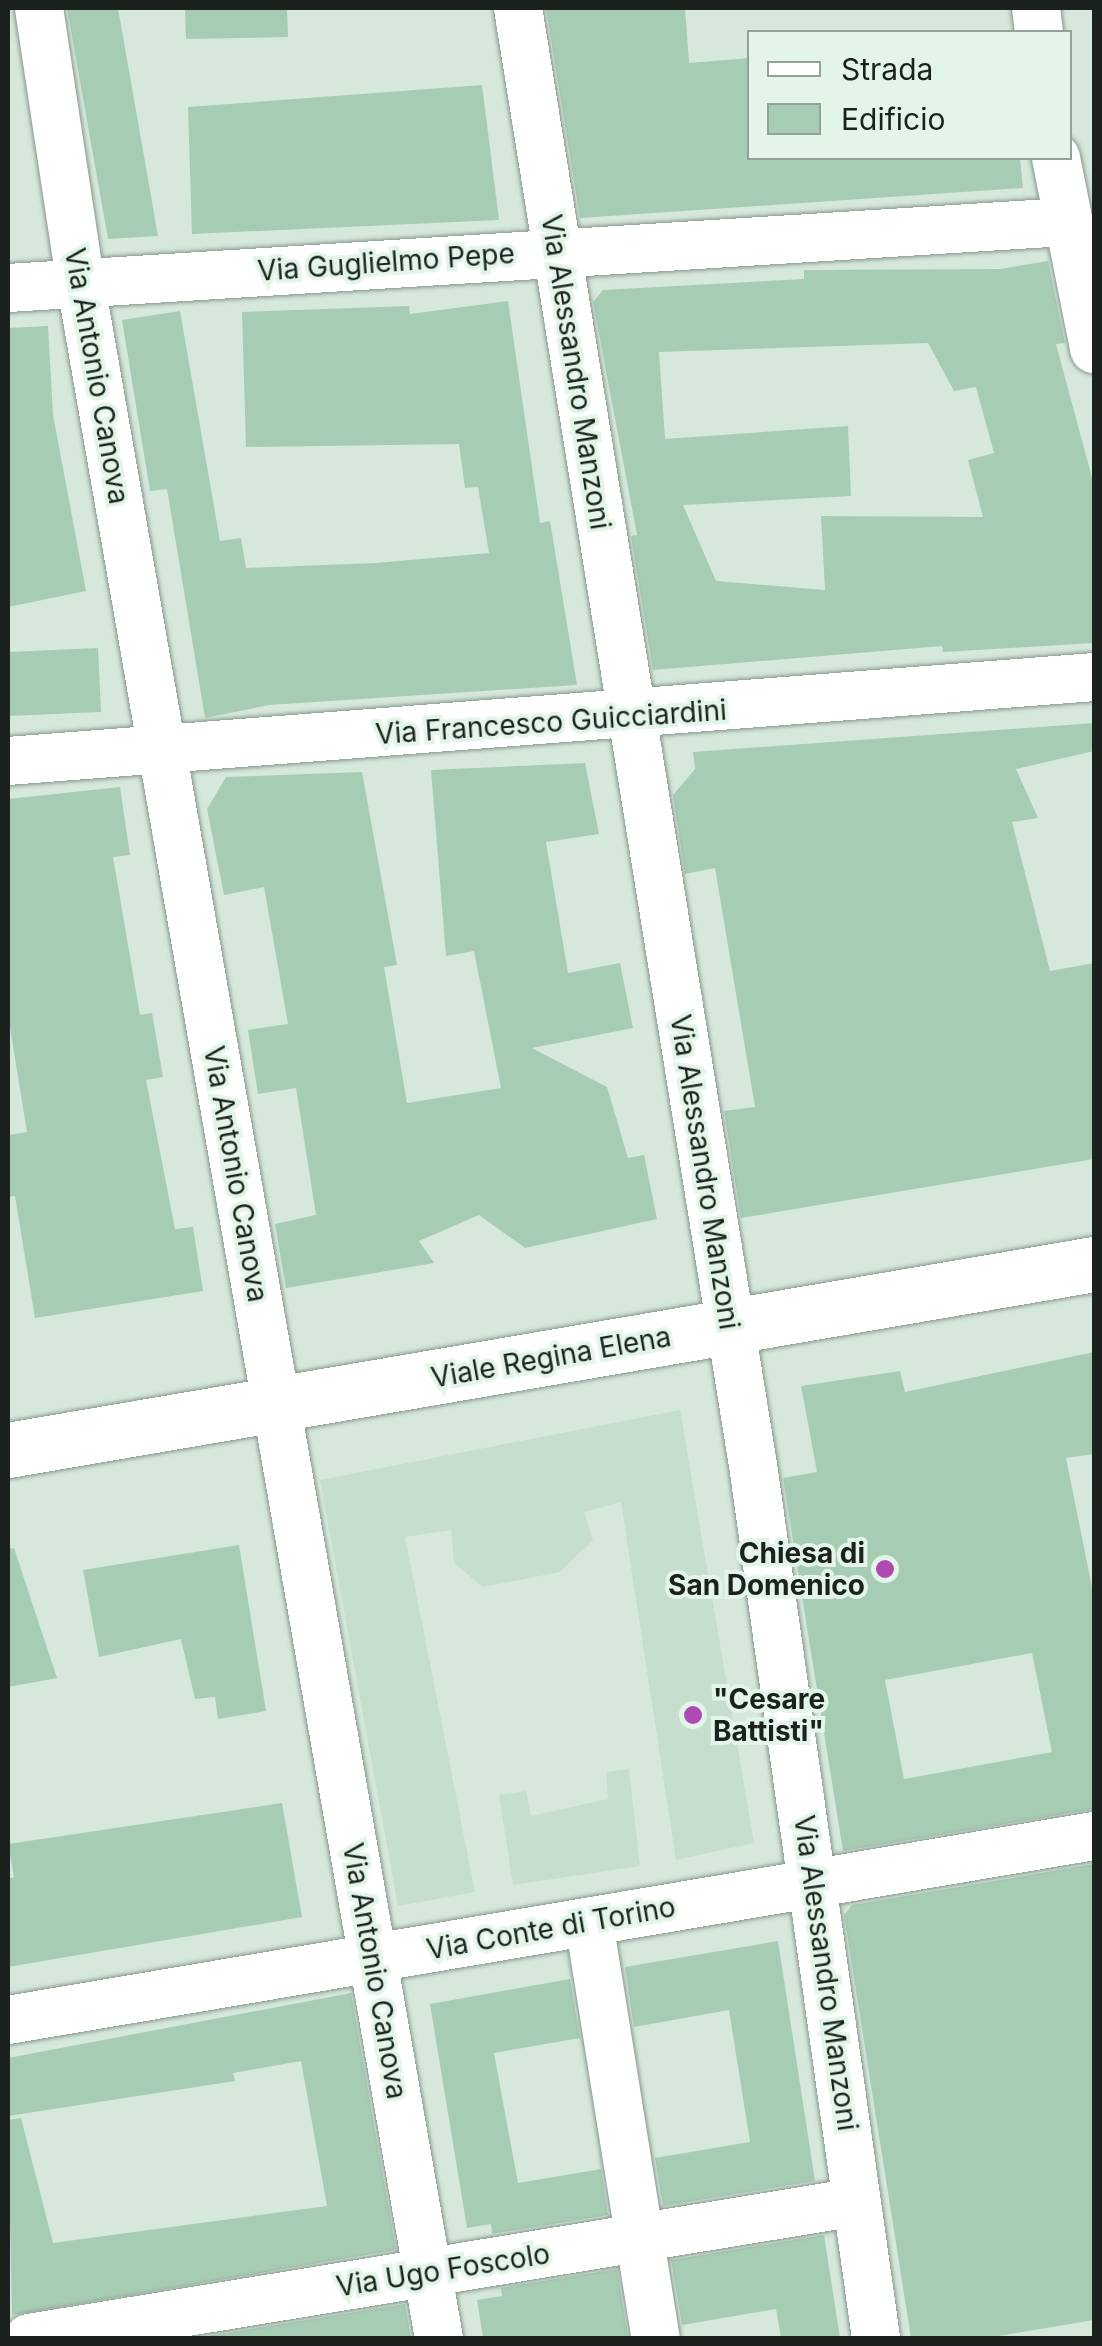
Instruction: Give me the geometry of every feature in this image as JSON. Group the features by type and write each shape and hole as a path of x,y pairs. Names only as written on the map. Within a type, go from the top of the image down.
{"main road":[{"name":"Viale Regina Elena","path":"8,1450 1094,1264"}],"street":[{"name":"Via Antonio Canova","path":"39,8 81,285 439,2338"},
{"name":"Via Alessandro Manzoni","path":"518,8 730,1325 814,1883 876,2338"},
{"path":"1056,160 1065,222 1094,349"},
{"name":"Via Guglielmo Pepe","path":"8,288 557,248 1065,222"},
{"name":"Via Francesco Guicciardini","path":"8,762 630,717 1094,677"},
{"name":"Via Conte di Torino","path":"8,2020 1094,1836"},
{"path":"589,1922 656,2338"},
{"name":"Via Ugo Foscolo","path":"29,2338 858,2202"}],"shaded area":[{"name":"\"Cesare Battisti\"","path":"680,1410 754,1843 676,1860 621,1502 584,1512 593,1540 560,1572 483,1587 454,1563 451,1530 405,1537 475,1892 398,1906 320,1480"},
{"path":"629,1769 640,1866 513,1885 499,1795 526,1791 531,1816 608,1799 606,1772"}],"building":[{"path":"67,8 118,8 158,236 108,239"},
{"path":"185,8 287,8 288,37 186,39"},
{"path":"546,8 685,8 689,63 747,58 747,160 1020,160 1023,188 580,218"},
{"path":"482,85 499,220 192,234 188,107"},
{"path":"1048,261 1065,343 1056,344 1094,485 1094,643 943,652 942,646 653,670 631,536 637,535 593,302 603,290 804,279 804,270 1000,269","holes":["928,343 954,391 976,387 994,453 968,460 983,517 821,516 825,590 716,581 683,505 851,496 848,426 665,439 659,352"]},
{"path":"508,301 540,523 550,521 577,685 269,705 205,718 167,489 150,491 122,320 180,311 220,541 241,538 246,568 376,563 489,553 478,487 465,488 459,444 246,447 242,312 409,306 410,314"},
{"path":"48,326 53,415 86,591 8,607 8,328"},
{"path":"98,648 101,712 8,716 8,652"},
{"path":"1094,723 1094,751 1016,769 1038,818 1012,822 1050,971 1094,963 1094,1159 741,1218 724,1111 755,1107 715,868 685,874 673,795 695,769 693,752"},
{"path":"585,763 599,834 546,842 568,973 620,963 633,1028 532,1048 607,1087 628,1158 644,1155 657,1219 525,1248 479,1215 419,1241 434,1263 286,1288 275,1224 316,1215 296,1088 258,1094 248,1030 288,1024 264,887 224,895 207,809 226,777 362,772 397,965 384,967 407,1103 501,1088 474,951 446,956 431,770"},
{"path":"120,787 130,855 113,857 140,1015 152,1013 163,1077 146,1080 175,1229 193,1227 203,1291 35,1318 15,1196 8,1197 8,1135 27,1132 8,1015 8,799"},
{"path":"1094,1352 1094,1454 1066,1458 1094,1597 1094,1809 843,1851 783,1478 817,1472 801,1386 900,1371 905,1392","holes":["1032,1653 1052,1752 904,1779 885,1680"]},
{"path":"239,1545 266,1711 218,1719 215,1697 195,1699 181,1639 99,1657 83,1570"},
{"path":"14,1548 57,1678 8,1687 8,1549"},
{"path":"282,1803 302,1917 8,1967 8,1879 14,1877 8,1844"},
{"path":"1094,1864 1094,2320 986,2338 911,2338 844,1915 852,1905"},
{"path":"778,1941 815,2181 663,2206 655,2158 750,2142 729,2010 634,2027 625,1967"},
{"path":"570,1979 580,2038 494,2053 518,2183 601,2169 608,2215 492,2234 491,2224 467,2228 430,2004"},
{"path":"351,1993 396,2250 12,2315 8,2120 21,2118 53,2243 327,2206 301,2061 233,2073 235,2081 8,2116 8,2058"},
{"path":"824,2235 840,2338 781,2338 776,2309 682,2325 671,2260"},
{"path":"617,2269 628,2336 483,2338 477,2300 502,2296 501,2288"},
{"path":"405,2304 411,2338 196,2338"}],"place":[{"name":"Chiesa di San Domenico","path":"885,1569"},
{"name":"\"Cesare Battisti\"","path":"693,1715"}]}
